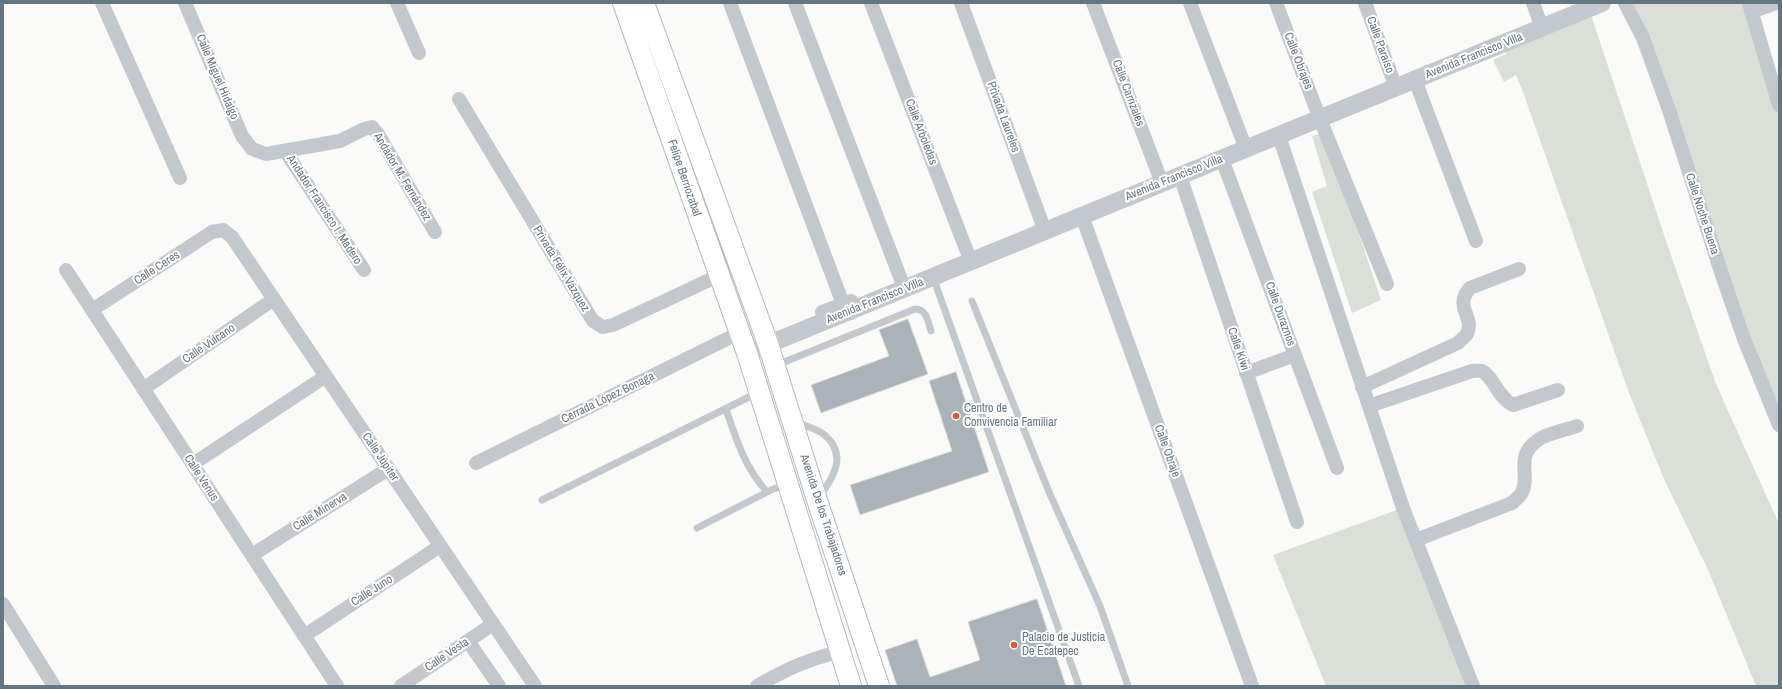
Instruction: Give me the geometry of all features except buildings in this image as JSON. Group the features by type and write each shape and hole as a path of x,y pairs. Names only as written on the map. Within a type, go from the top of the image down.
{"main road":[{"name":"Felipe Berriozabal","path":"623,3 718,276 747,353"},
{"name":"Felipe Berriozabal","path":"644,3 768,344"},
{"name":"Avenida De los Trabajadores","path":"768,344 817,500 880,686"},
{"name":"Avenida De los Trabajadores","path":"747,353 851,686"}],"street":[{"path":"102,3 180,178"},
{"name":"Calle Miguel Hidalgo","path":"185,3 242,136 252,149"},
{"path":"397,3 419,53"},
{"path":"730,3 843,304"},
{"path":"795,3 902,282"},
{"name":"Calle Arboledas","path":"871,3 971,262"},
{"name":"Privada Laureles","path":"961,3 1045,231"},
{"name":"Calle Carrizales","path":"1093,3 1162,184"},
{"path":"1190,3 1246,149"},
{"name":"Calle Obrajes","path":"1276,3 1320,119 1387,284"},
{"name":"Calle Paraíso","path":"1365,3 1396,88"},
{"path":"1533,3 1542,28"},
{"name":"Calle Noche Buena","path":"1625,3 1643,38 1670,113 1744,339 1779,425"},
{"path":"1777,3 1750,8 1779,105"},
{"name":"Avenida Francisco Villa","path":"747,353 929,275 971,262 1542,28 1592,5"},
{"path":"1415,80 1476,241"},
{"name":"Privada Félix Vázquez","path":"459,99 593,321 603,327 613,325 698,287 718,276"},
{"name":"Andador M. Fernández","path":"252,149 266,154 340,141 364,129 372,127 378,134 435,232"},
{"path":"1279,136 1403,508 1473,686"},
{"name":"Andador Francisco I. Madero","path":"285,151 364,270"},
{"name":"Calle Duraznos","path":"1222,159 1337,468"},
{"name":"Calle Kiwi","path":"1180,176 1297,522"},
{"name":"Calle Obraje","path":"1082,216 1252,686"},
{"name":"Calle Júpiter","path":"223,230 232,237 535,686"},
{"name":"Calle Ceres","path":"92,310 212,232 223,230"},
{"path":"1362,387 1458,343 1467,334 1469,323 1462,304 1465,294 1470,288 1519,269"},
{"name":"Calle Venus","path":"66,270 337,686"},
{"path":"822,312 902,282 929,275"},
{"name":"Calle Vulcano","path":"143,389 274,299"},
{"name":"Cerrada López Bonaga","path":"476,463 739,333"},
{"path":"1246,373 1295,355"},
{"path":"1369,406 1472,371 1482,371 1507,402 1514,405 1558,390"},
{"path":"193,464 326,376"},
{"path":"1416,540 1512,503 1521,493 1524,482 1523,463 1527,450 1539,439 1577,426"},
{"name":"Calle Minerva","path":"252,555 388,469"},
{"name":"Calle Juno","path":"304,636 440,546"},
{"path":"3,604 54,686"},
{"name":"Calle Vesta","path":"401,686 493,624"},
{"path":"468,641 499,686"},
{"path":"757,686 787,669 815,658 840,652"}],"lane":[{"path":"929,275 1079,686"},
{"path":"972,301 1049,492 1100,606 1128,686"},
{"path":"775,365 915,309 921,309 924,311 931,331"},
{"path":"542,500 759,392"},
{"path":"726,409 743,456 755,479 767,492"},
{"path":"792,421 822,433 832,444 836,456 837,470 831,482 817,500"},
{"path":"696,528 767,492 787,484"}],"shaded area":[{"path":"1617,3 1750,3 1779,95 1779,430 1637,37"},
{"path":"1589,9 1667,244 1716,384 1779,524 1779,686 1756,686 1709,572 1664,479 1629,393 1516,75 1504,82 1493,60 1506,54 1502,44"},
{"path":"1325,132 1381,300 1352,313 1312,192 1327,186 1312,136"},
{"path":"1408,506 1476,686 1326,686 1273,555"}],"place":[{"name":"Centro de Convivencia Familiar","path":"956,416"},
{"name":"Palacio de Justicia De Ecatepec","path":"1014,645"}]}
